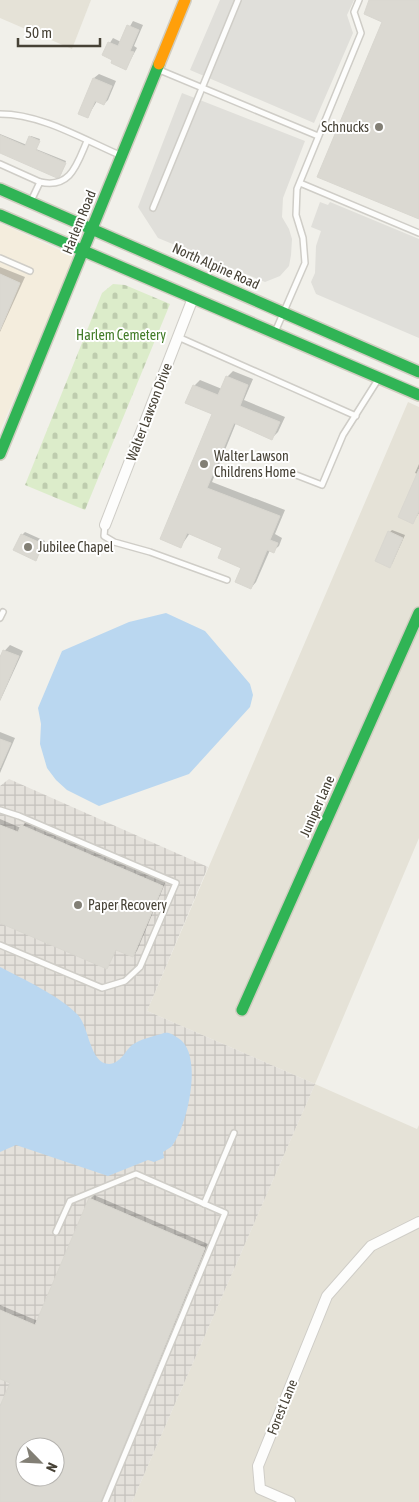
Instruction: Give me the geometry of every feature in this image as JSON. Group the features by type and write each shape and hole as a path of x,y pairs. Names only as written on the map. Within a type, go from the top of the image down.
{"main road":[{"name":"Harlem Road","path":"0,454 3,438 93,228 185,0"},
{"name":"North Alpine Road","path":"0,189 419,372"},
{"path":"0,216 419,395"},
{"name":"Juniper Lane","path":"242,1010 419,613"}],"street":[{"name":"Walter Lawson Drive","path":"105,526 193,298"},
{"name":"Forest Lane","path":"290,1502 260,1489 258,1466 327,1296 371,1246 419,1222"}],"lane":[{"path":"153,208 200,88 238,0"},
{"path":"275,332 305,263 302,238 296,215 300,183 361,33 354,12 359,0"},
{"path":"157,69 318,136"},
{"path":"0,114 10,114 48,124 122,156"},
{"path":"0,164 40,182 50,184 64,180 73,173 87,141"},
{"path":"30,202 40,182"},
{"path":"300,183 419,233"},
{"path":"0,258 30,271"},
{"path":"178,337 356,416"},
{"path":"290,473 322,485 343,435 379,378"},
{"path":"105,526 104,536 114,542 150,552 227,580"},
{"path":"0,618 3,612"},
{"path":"0,810 19,816 176,883 140,967 126,980 102,988 0,945"},
{"path":"204,1204 234,1133"},
{"path":"56,1232 70,1201 136,1174 224,1213 105,1502"}],"shaded area":[{"path":"0,0 91,0 72,49 0,18"},
{"path":"220,0 354,0 347,15 353,33 314,123 190,70"},
{"path":"182,93 305,141 283,198 282,217 292,239 289,266 280,276 265,282 158,238 138,207"},
{"path":"320,202 328,205 330,202 419,239 419,338 316,294 311,282 315,273 316,246 321,231 311,227"},
{"path":"0,223 75,257 0,431"},
{"path":"408,402 419,407 419,838 315,1084 147,1011"},
{"path":"9,779 208,867 147,1011 315,1084 132,1502 0,1502 0,786"},
{"path":"315,1084 417,1129 419,1125 419,1502 132,1502"}],"green space":[{"name":"Harlem Cemetery","path":"113,284 125,285 170,304 85,510 25,485 102,293"}],"water":[{"path":"166,613 205,631 250,684 253,695 250,707 189,774 99,806 67,790 47,768 40,744 41,724 38,708 62,651 129,622"},
{"path":"0,967 30,982 61,1001 78,1015 94,1052 103,1062 113,1063 120,1059 129,1047 135,1043 164,1033 173,1035 186,1046 192,1073 188,1107 178,1136 172,1146 163,1152 164,1158 154,1162 148,1160 108,1176 16,1145 0,1152"}],"building":[{"name":"Schnucks","path":"369,0 419,0 419,219 317,177 382,22 364,14"},
{"path":"127,25 139,30 130,51 134,52 126,70 111,63 112,60 102,55 108,42 118,46"},
{"path":"93,78 112,86 104,105 95,101 88,118 78,114"},
{"path":"0,135 25,146 29,136 40,141 36,150 66,163 60,176 57,178 0,153"},
{"path":"0,274 20,283 0,330"},
{"name":"Walter Lawson Childrens Home","path":"226,376 248,385 240,406 280,422 272,440 234,423 207,488 280,516 270,540 278,543 274,553 267,550 251,589 235,582 241,568 218,558 222,548 187,533 181,548 160,539 212,414 185,403 193,385 218,395"},
{"path":"419,469 419,511 413,524 398,517"},
{"path":"388,531 403,538 390,568 375,561"},
{"name":"Jubilee Chapel","path":"21,534 43,544 36,561 13,550"},
{"path":"3,650 19,656 0,700 0,657"},
{"path":"0,739 11,743 0,768"},
{"name":"Paper Recovery","path":"0,825 18,832 21,825 163,886 133,957 116,950 107,969 0,923"},
{"path":"89,1198 205,1248 101,1502 0,1502 0,1406 10,1383 0,1379 0,1310 35,1325"}],"traffic: fast":[{"path":"0,454 159,64"},
{"path":"0,189 419,372"},
{"path":"0,215 419,395"},
{"path":"242,1010 419,613"}],"traffic: slow":[{"path":"159,64 185,0"}],"place":[{"name":"Schnucks","path":"379,127"},
{"name":"Walter Lawson Childrens Home","path":"204,464"},
{"name":"Jubilee Chapel","path":"28,547"},
{"name":"Paper Recovery","path":"78,905"}]}
